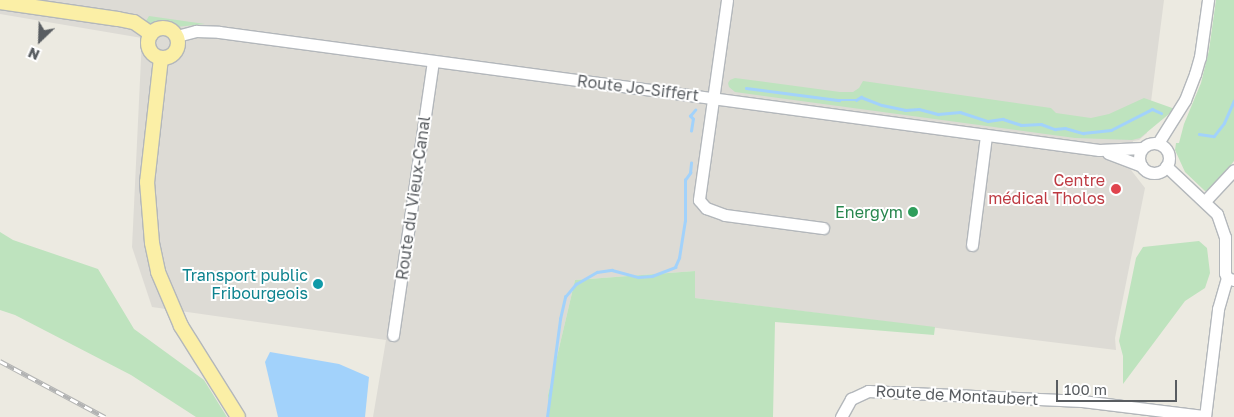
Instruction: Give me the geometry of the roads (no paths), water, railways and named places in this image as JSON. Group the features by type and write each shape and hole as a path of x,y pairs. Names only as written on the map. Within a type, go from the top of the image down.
{"main road":[{"path":"0,2 134,22 151,34"},
{"path":"165,28 174,32 177,36 178,46 176,51 167,57 161,58 149,49 149,38 155,30 165,28"},
{"path":"161,58 151,129 147,182 152,243 158,272 181,326 238,417"}],"street":[{"path":"727,0 699,200 706,208 725,215 823,228"},
{"path":"1158,143 1185,100 1200,57 1208,0"},
{"name":"Route Jo-Siffert","path":"177,36 196,31 209,31 1099,150 1142,148"},
{"name":"Route du Vieux-Canal","path":"393,334 433,62"},
{"path":"972,245 986,135"},
{"path":"1150,143 1158,143 1168,153 1166,166 1156,173 1148,172 1142,166 1139,158 1142,148 1150,143"},
{"name":"Route Jo-Siffert","path":"1099,150 1142,166"},
{"path":"1166,166 1217,214 1224,231 1225,273 1231,279"},
{"path":"1205,201 1234,170"},
{"name":"Route de Montaubert","path":"842,417 848,402 868,391 1082,401 1205,416 1218,310 1231,279"}],"water":[{"path":"270,352 339,364 369,377 365,417 278,417 265,362"}],"waterway":[{"path":"746,88 839,100 856,100 861,97 882,105 905,110 919,109 938,114 960,112 988,121 1003,119 1021,125 1041,124 1055,129 1065,128 1083,133 1111,130 1152,109 1161,113"},
{"path":"1199,134 1214,136 1224,123 1234,101"},
{"path":"691,131 693,119 690,116 695,110"},
{"path":"547,417 560,319 565,297 576,284 597,272 612,270 638,277 652,276 675,267 679,258 685,221 685,180 690,173 691,163"}],"railway":[{"path":"0,361 105,417"}],"place":[{"name":"Centre médical Tholos","path":"1116,189"},
{"name":"Energym","path":"913,212"},
{"name":"Transport public Fribourgeois","path":"318,284"}]}
